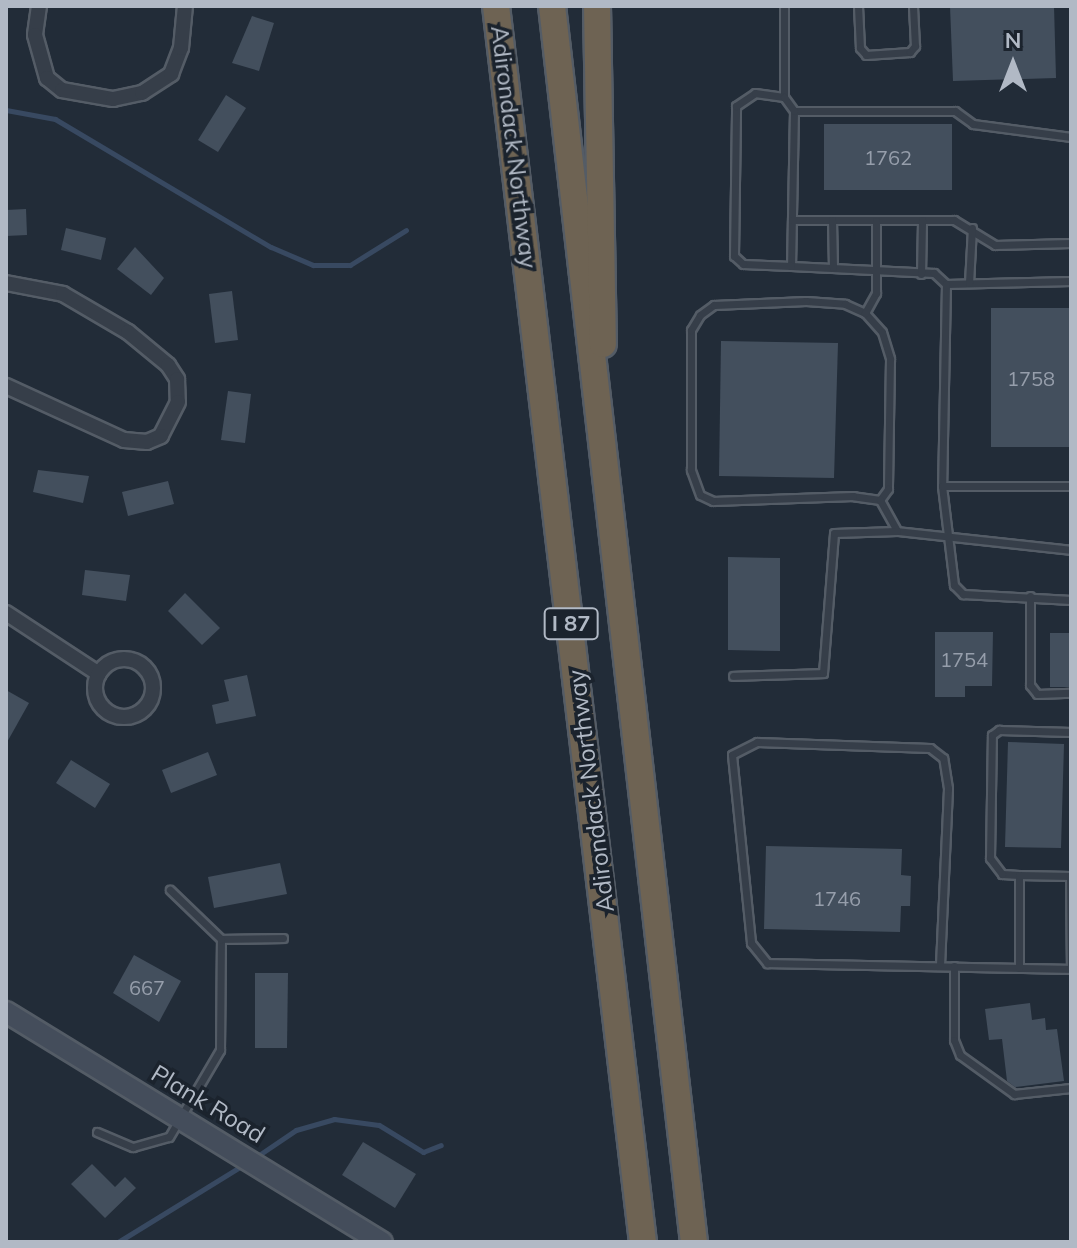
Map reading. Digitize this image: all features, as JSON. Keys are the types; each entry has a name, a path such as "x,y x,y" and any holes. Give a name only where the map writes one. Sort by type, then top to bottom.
{"highway":[{"name":"Adirondack Northway","path":"496,6 643,1242"},
{"name":"Adirondack Northway","path":"552,6 607,512 694,1242"},
{"path":"597,6 607,512"}],"street":[{"path":"39,6 35,35 47,78 62,90 113,99 142,93 171,74 181,48 185,6"},
{"path":"6,283 63,294 128,332 168,365 177,379 178,402 161,436 147,442 124,440 6,386"},
{"path":"6,613 99,674"},
{"path":"113,662 140,664 153,688 147,706 125,717 108,712 97,699 99,674 113,662"},
{"name":"Plank Road","path":"6,1012 184,1118 382,1242"}],"lane":[{"path":"784,6 784,97 794,111 791,266"},
{"path":"858,6 860,48 866,55 910,52 915,46 913,6"},
{"path":"784,97 755,93 736,106 734,256 743,264 934,273 946,284 1071,281"},
{"path":"794,111 955,111 973,124 1071,137"},
{"path":"792,220 954,220 972,228 995,245 1071,243"},
{"path":"832,220 833,267"},
{"path":"921,274 922,220"},
{"path":"865,313 876,293 876,221"},
{"path":"969,283 972,228"},
{"path":"946,284 942,486 945,535 954,585 963,594 1071,600"},
{"path":"806,301 845,304 865,313 882,332 890,359 888,489 880,500 853,496 713,501 700,495 691,470 691,330 700,315 714,305 806,301"},
{"path":"942,486 1071,486"},
{"path":"880,500 897,531"},
{"path":"733,676 823,673 834,533 897,531 1071,550"},
{"path":"1030,596 1030,685 1037,694 1071,693"},
{"path":"940,965 948,788 943,758 930,748 757,742 732,755 751,943 757,955 767,963 1071,969 1070,875 1002,874 990,858 992,735 999,730 1071,732"},
{"path":"1019,875 1019,968"},
{"path":"170,890 221,939 283,938"},
{"path":"97,1132 108,1141 147,1146 169,1137 184,1118 223,1038 221,939"},
{"path":"954,966 954,1040 960,1055 1014,1094 1071,1088"}],"building":[{"path":"950,6 1054,6 1056,78 953,81"},
{"path":"252,16 274,23 259,71 232,63"},
{"path":"226,95 246,108 218,152 198,140"},
{"path":"824,124 952,124 952,190 824,190"},
{"path":"26,209 27,235 6,236 6,210"},
{"path":"66,228 106,238 101,260 61,250"},
{"path":"135,247 164,278 151,295 117,269"},
{"path":"232,291 238,340 215,343 209,294"},
{"path":"991,308 1071,308 1071,447 991,447"},
{"path":"721,341 838,343 834,478 719,476"},
{"path":"228,391 251,394 245,443 221,440"},
{"path":"38,470 89,476 83,503 33,492"},
{"path":"168,481 174,504 128,516 122,492"},
{"path":"728,557 780,558 780,651 728,650"},
{"path":"85,570 130,575 126,601 82,595"},
{"path":"185,593 220,628 202,645 168,611"},
{"path":"935,632 993,632 992,686 965,686 965,697 935,697"},
{"path":"1050,633 1071,633 1071,687 1050,687"},
{"path":"247,675 256,716 216,724 212,705 229,701 224,680"},
{"path":"6,690 29,703 6,744"},
{"path":"1008,742 1064,744 1061,848 1005,847"},
{"path":"208,752 217,775 171,793 162,770"},
{"path":"71,760 110,784 95,808 56,783"},
{"path":"766,846 902,849 901,875 911,876 910,906 901,906 900,932 764,929"},
{"path":"280,863 287,894 214,908 208,877"},
{"path":"134,955 181,981 159,1022 113,993"},
{"path":"255,973 288,973 287,1048 255,1048"},
{"path":"1030,1003 1032,1020 1045,1018 1046,1030 1057,1029 1064,1081 1015,1087 1007,1081 1002,1039 989,1040 985,1009"},
{"path":"363,1142 416,1174 395,1208 342,1175"},
{"path":"92,1164 115,1187 125,1177 136,1188 105,1218 71,1184"}],"waterway":[{"path":"6,110 55,119 271,247 313,265 350,265 406,230"},
{"path":"253,1159 296,1130 334,1119 379,1125 423,1152 441,1145"},
{"path":"118,1242 245,1164"}]}
